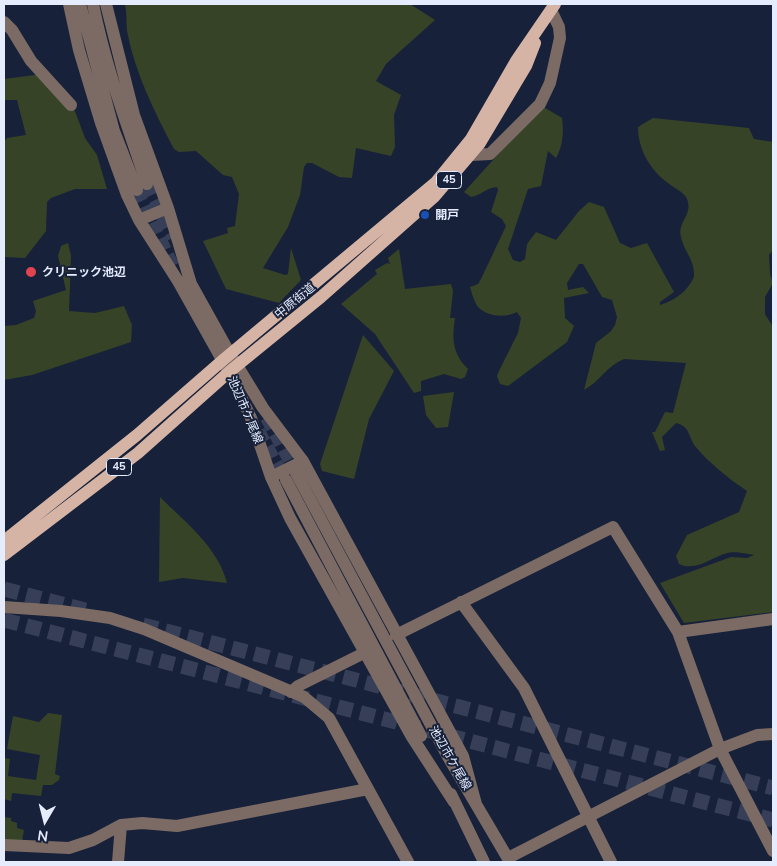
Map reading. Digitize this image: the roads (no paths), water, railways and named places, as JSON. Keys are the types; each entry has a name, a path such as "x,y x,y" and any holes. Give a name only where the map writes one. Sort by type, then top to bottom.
{"main road":[{"name":"中原街道","path":"4,555 138,453 233,369 322,297 434,197 471,154 526,66 551,10"},
{"name":"中原街道","path":"4,541 130,441 226,357 436,182 471,139 516,60 551,10"}],"street":[{"name":"池辺市ケ尾線","path":"69,4 101,123 127,195 139,220 233,369 303,461 463,756 476,804"},
{"path":"80,4 114,132 142,187 99,33 93,4"},
{"name":"池辺市ケ尾線","path":"106,4 134,115 168,208 191,284 226,357"},
{"path":"471,154 490,154 540,104 550,83 560,38 559,27 551,10"},
{"path":"4,22 12,30 31,61 71,104"},
{"path":"139,220 168,208"},
{"name":"池辺市ケ尾線","path":"233,369 271,477 290,518 412,737 454,802"},
{"path":"271,477 303,461"},
{"name":"池辺市ケ尾線","path":"484,862 291,477 447,755 509,860"},
{"path":"396,635 613,527 678,632 720,749 773,852"},
{"path":"461,602 524,688 611,862"},
{"path":"4,607 61,611 110,618 144,629 304,697 329,718 408,862"},
{"path":"678,632 773,619"},
{"path":"291,692 298,686 366,652"},
{"path":"509,860 720,749 756,735 773,734"},
{"path":"4,846 69,848 93,840 121,825 142,823 178,826 368,789"},
{"path":"118,862 121,825"}],"tunnel":[{"path":"147,184 173,238"},
{"path":"137,190 174,267"},
{"path":"266,418 296,473"},
{"path":"259,431 286,480"},
{"path":"4,589 89,611"},
{"path":"4,620 773,820"},
{"path":"143,625 773,788"}],"place":[{"name":"開戸","path":"425,215"},
{"name":"クリニック池辺","path":"31,272"}]}
